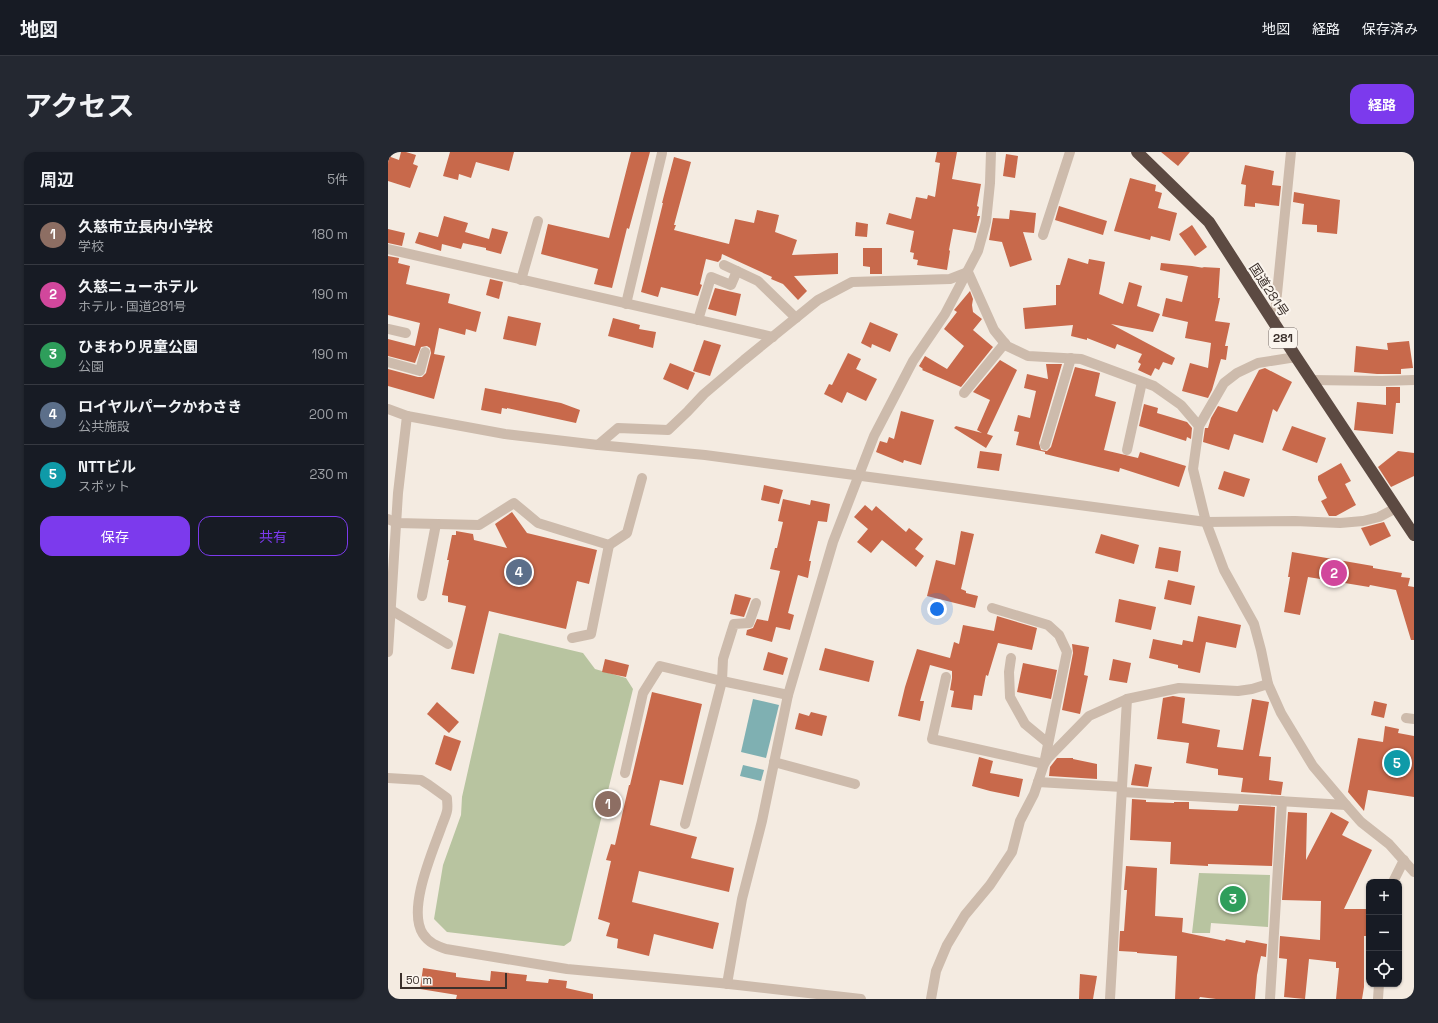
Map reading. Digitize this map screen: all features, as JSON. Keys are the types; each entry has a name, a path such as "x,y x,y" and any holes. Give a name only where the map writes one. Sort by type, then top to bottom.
{"highway":[{"name":"国道281号","path":"1137,152 1209,222 1310,380 1414,535"}],"street":[{"path":"727,984 742,899 762,821 788,695 833,542 874,436 913,361 945,314 978,252 986,222 990,183 991,152"},
{"path":"1043,235 1070,152"},
{"path":"1274,324 1291,152"},
{"path":"626,304 662,153"},
{"path":"521,280 538,221"},
{"path":"388,249 773,337"},
{"path":"724,265 758,281 796,318"},
{"path":"698,320 711,277 731,284 737,271"},
{"path":"598,445 618,428 668,430 704,394 818,300 852,282 950,279 968,272"},
{"path":"968,272 994,330 1007,346 1028,356 1081,359 1154,386 1181,405 1199,426"},
{"path":"388,329 406,333"},
{"path":"964,393 1004,343"},
{"path":"388,362 420,371 425,352"},
{"path":"1296,357 1258,363 1237,373 1224,384 1199,426 1193,469 1206,522 1224,570 1254,624 1268,684 1281,713 1313,766 1346,806 1362,822 1389,844 1414,872"},
{"path":"1045,445 1071,358"},
{"path":"1310,380 1414,380"},
{"path":"1128,450 1142,382"},
{"path":"388,409 407,416 505,434 598,445 705,455 1206,522 1295,521 1340,523 1363,521 1379,517 1396,508"},
{"path":"388,652 391,610 392,521 398,493 407,416"},
{"path":"572,638 591,634 609,545 627,533 642,478"},
{"path":"392,521 479,525 514,503 538,523 609,545"},
{"path":"422,596 436,524"},
{"path":"685,824 722,681 723,659 734,624 749,623 756,603"},
{"path":"931,999 936,971 947,945 965,915 990,885 1012,852 1020,821 1034,794 1044,764 1067,652 1059,635 1048,625 992,608"},
{"path":"391,610 448,644"},
{"path":"1011,658 1009,672 1010,697 1025,724 1048,743"},
{"path":"625,773 643,693 660,666 788,695"},
{"path":"946,677 932,739 1044,764"},
{"path":"1044,764 1089,716 1127,699 1179,688 1238,691 1252,689 1268,684"},
{"path":"1110,999 1127,699"},
{"path":"774,762 855,784"},
{"path":"388,778 421,780 447,798 447,810 424,876 418,905 419,925 423,934 429,941 437,946 446,949 567,969 727,984 861,999"},
{"path":"1038,782 1122,790 1346,806"},
{"path":"1270,999 1282,802"},
{"path":"1394,879 1404,860"},
{"path":"1378,999 1379,987"}],"green space":[{"path":"499,633 583,653 595,669 626,678 633,689 571,941 564,946 447,932 434,919 443,865 461,815 462,797"},
{"path":"1199,873 1270,875 1268,927 1211,923 1210,933 1192,933"}],"water":[{"path":"753,699 779,705 766,758 741,752"},
{"path":"743,765 764,770 761,781 740,776"}],"building":[{"path":"401,152 416,155 413,164 418,166 410,188 388,181 388,156 399,160"},
{"path":"450,152 514,152 509,171 476,162 471,178 459,174 458,180 443,176"},
{"path":"631,152 650,152 629,229 627,228 612,288 594,284 598,269 541,254 548,224 609,238"},
{"path":"937,152 957,152 952,179 981,184 977,206 979,207 977,216 980,216 976,233 953,229 947,270 917,265 918,260 913,259 914,253 910,252 914,231 886,224 889,213 911,219 916,197 927,199 928,195 935,197 940,163 935,162"},
{"path":"1161,152 1190,152 1178,166"},
{"path":"1006,154 1018,156 1015,178 1003,176"},
{"path":"674,157 691,162 674,225 676,225 674,230 729,244 735,219 754,223 757,210 779,215 775,232 797,240 792,255 838,253 838,274 794,276 807,291 798,300 783,284 771,279 772,277 722,254 721,259 718,262 706,259 700,284 702,285 698,296 661,287 658,297 641,292"},
{"path":"1245,165 1274,171 1272,185 1281,186 1279,206 1255,203 1255,207 1244,206 1246,185 1241,184"},
{"path":"1130,178 1156,185 1155,191 1162,193 1158,208 1177,213 1170,241 1151,236 1150,240 1114,231"},
{"path":"1294,192 1340,200 1337,234 1317,232 1317,225 1302,224 1304,204 1293,202"},
{"path":"1059,206 1107,221 1103,235 1055,220"},
{"path":"1010,210 1036,213 1034,233 1023,232 1032,260 1010,267 1002,242 989,240 993,218 1009,219"},
{"path":"444,216 468,223 465,232 489,239 492,228 508,232 501,254 486,250 486,248 463,243 461,249 442,244 441,251 415,243 419,232 438,237"},
{"path":"856,222 868,224 867,237 855,236"},
{"path":"1192,225 1207,247 1195,256 1179,234"},
{"path":"388,229 405,233 402,246 388,243"},
{"path":"863,248 882,248 882,274 870,274 870,267 863,266"},
{"path":"388,256 399,258 398,263 410,266 406,284 450,294 448,303 481,312 476,332 466,329 465,335 439,328 434,354 445,356 434,399 388,386 388,369 422,377 426,373 431,353 430,348 427,346 421,347 415,363 388,356 388,339 415,346 420,323 388,315"},
{"path":"1068,258 1088,264 1089,259 1105,262 1099,294 1123,304 1129,282 1142,286 1137,306 1160,314 1153,332 1111,324 1175,358 1172,365 1163,362 1159,370 1155,368 1151,376 1138,370 1141,364 1138,362 1142,354 1117,344 1115,349 1087,338 1087,340 1071,336 1073,325 1025,329 1023,308 1056,305 1056,285 1060,285"},
{"path":"1161,263 1204,268 1202,267 1220,268 1218,298 1220,298 1215,321 1230,323 1225,346 1228,346 1226,360 1221,359 1212,390 1208,398 1182,391 1190,363 1208,368 1211,343 1185,338 1188,322 1162,316 1166,298 1182,302 1188,276 1160,270"},
{"path":"490,279 503,282 499,299 486,295"},
{"path":"715,288 741,294 736,316 708,309"},
{"path":"970,291 973,299 973,312 982,319 973,330 993,347 961,387 922,370 923,369 919,366 925,356 947,369 964,346 944,329 957,312 954,310"},
{"path":"508,316 541,323 536,346 503,339"},
{"path":"613,318 640,325 639,329 656,332 653,348 608,336"},
{"path":"870,322 898,334 890,352 872,344 871,348 861,343"},
{"path":"704,340 721,345 710,376 693,371"},
{"path":"1409,341 1413,368 1401,369 1401,374 1354,372 1356,346 1388,350 1387,343"},
{"path":"848,353 861,359 856,369 877,379 866,401 847,392 842,403 824,394 829,384 832,385"},
{"path":"1000,360 1017,370 987,434 993,436 986,448 954,428 956,426 982,433 977,430 990,400 973,392"},
{"path":"670,363 695,373 688,390 663,379"},
{"path":"1046,364 1062,364 1039,443 1041,450 1047,451 1051,447 1075,367 1100,373 1095,396 1116,402 1104,450 1138,458 1140,452 1186,466 1179,487 1120,468 1119,472 1045,454 1045,452 1016,445 1019,432 1014,431 1018,415 1030,418 1036,391 1024,388 1027,374 1048,379"},
{"path":"1265,368 1292,382 1277,412 1273,409 1263,443 1234,434 1229,450 1203,442 1205,428 1208,428 1211,418 1218,406 1237,412 1259,370"},
{"path":"1386,387 1400,387 1400,403 1396,403 1393,434 1354,430 1357,402 1386,405"},
{"path":"485,388 561,403 580,410 576,423 507,408 502,408 501,414 481,410"},
{"path":"1144,404 1158,408 1157,413 1187,422 1192,428 1191,439 1187,437 1186,441 1139,426"},
{"path":"901,411 934,420 921,465 904,460 903,463 876,452 880,441 887,443 889,437 894,439"},
{"path":"1292,426 1326,438 1317,463 1282,450"},
{"path":"980,451 1002,454 999,471 977,468"},
{"path":"1398,451 1414,453 1414,476 1391,487 1378,467"},
{"path":"1341,463 1351,481 1345,484 1356,505 1336,516 1329,516 1321,501 1327,498 1318,480 1318,476"},
{"path":"1224,471 1250,479 1244,497 1218,489"},
{"path":"764,485 783,490 779,504 761,500"},
{"path":"783,499 810,505 811,500 830,504 827,522 818,521 809,561 811,561 808,578 798,575 788,613 794,615 790,630 776,627 772,642 746,635 747,630 753,628 757,619 768,621 780,571 770,569 783,522 778,521"},
{"path":"865,505 872,511 876,506 906,532 909,528 923,539 915,549 924,556 916,567 882,540 871,553 857,542 868,529 854,517"},
{"path":"512,512 527,533 597,550 589,584 577,581 566,629 489,611 474,674 451,669 466,606 448,602 448,596 442,595 452,535 456,535 456,531 473,534 474,540 507,548 495,524"},
{"path":"1384,522 1391,536 1370,546 1361,528"},
{"path":"961,531 974,534 961,589 966,591 966,593 978,596 975,608 927,596 936,560 955,565"},
{"path":"1101,534 1139,545 1134,564 1095,553"},
{"path":"1159,547 1181,551 1178,572 1155,568"},
{"path":"1292,552 1373,566 1373,568 1402,573 1401,577 1410,578 1408,586 1414,587 1414,640 1411,640 1396,590 1308,577 1300,615 1284,612 1290,577 1288,577"},
{"path":"1168,580 1195,586 1191,605 1164,599"},
{"path":"735,594 751,598 744,617 730,614"},
{"path":"1119,599 1156,607 1151,630 1115,622"},
{"path":"997,616 1037,628 1032,650 998,643 988,676 986,675 982,696 974,695 972,710 951,707 954,691 950,690 952,671 930,665 920,701 924,701 920,721 898,716 917,649 950,658 954,642 959,644 963,625 994,631"},
{"path":"1198,616 1241,625 1236,648 1206,642 1200,673 1178,668 1178,665 1149,658 1153,639 1182,645 1183,640 1193,642"},
{"path":"1072,644 1089,647 1084,675 1088,676 1080,714 1062,710 1073,653"},
{"path":"825,648 874,661 869,682 819,670"},
{"path":"768,652 788,658 783,675 763,670"},
{"path":"605,659 629,665 626,677 602,672"},
{"path":"1113,659 1131,663 1127,683 1109,680"},
{"path":"1023,663 1057,670 1051,699 1017,692"},
{"path":"652,692 702,704 683,785 660,780 650,825 697,837 691,858 734,868 729,892 639,871 632,902 719,923 713,949 654,934 649,956 617,948 618,939 606,936 610,923 598,919 611,861 606,860 611,844 615,845"},
{"path":"1173,696 1185,698 1182,723 1220,730 1217,747 1243,750 1252,699 1269,702 1259,756 1271,757 1269,780 1283,782 1281,795 1241,792 1243,778 1218,775 1218,769 1186,763 1189,743 1157,739 1163,698"},
{"path":"1374,701 1387,704 1384,718 1371,715"},
{"path":"437,702 459,722 449,733 427,714"},
{"path":"811,712 827,716 822,736 795,729 799,713 809,716"},
{"path":"1385,726 1399,729 1398,733 1414,736 1414,797 1368,790 1364,811 1348,792 1358,738 1383,742"},
{"path":"444,735 461,741 451,771 435,764"},
{"path":"979,757 993,761 990,773 1023,779 1019,797 972,786"},
{"path":"1057,758 1073,758 1097,764 1097,779 1049,776 1050,767"},
{"path":"1135,764 1152,767 1148,787 1131,785"},
{"path":"1132,799 1146,800 1146,802 1189,802 1189,809 1237,811 1239,805 1275,807 1272,866 1208,864 1208,866 1170,864 1171,842 1130,840"},
{"path":"1288,812 1307,813 1306,860 1331,812 1349,822 1342,835 1372,850 1344,909 1366,909 1366,936 1364,936 1364,987 1362,999 1336,999 1339,968 1336,968 1336,962 1309,959 1305,999 1284,997 1287,959 1279,958 1280,936 1320,940 1321,901 1282,900"},
{"path":"1126,866 1157,868 1155,916 1183,918 1182,932 1225,941 1226,939 1245,943 1246,940 1267,944 1266,957 1261,956 1257,975 1255,999 1216,999 1200,997 1199,999 1175,999 1177,956 1119,951 1120,931 1124,931 1127,890 1124,890"},
{"path":"423,968 456,973 456,977 490,981 491,971 527,975 526,981 548,983 549,979 567,981 566,988 593,994 593,999 456,999 457,995 420,989"},
{"path":"1080,974 1097,976 1093,999 1079,999"}],"place":[{"name":"ロイヤルパークかわさき","path":"519,572"},
{"name":"久慈ニューホテル","path":"1334,573"},
{"name":"NTTビル","path":"1397,763"},
{"name":"久慈市立長内小学校","path":"608,804"},
{"name":"ひまわり児童公園","path":"1233,899"}]}
